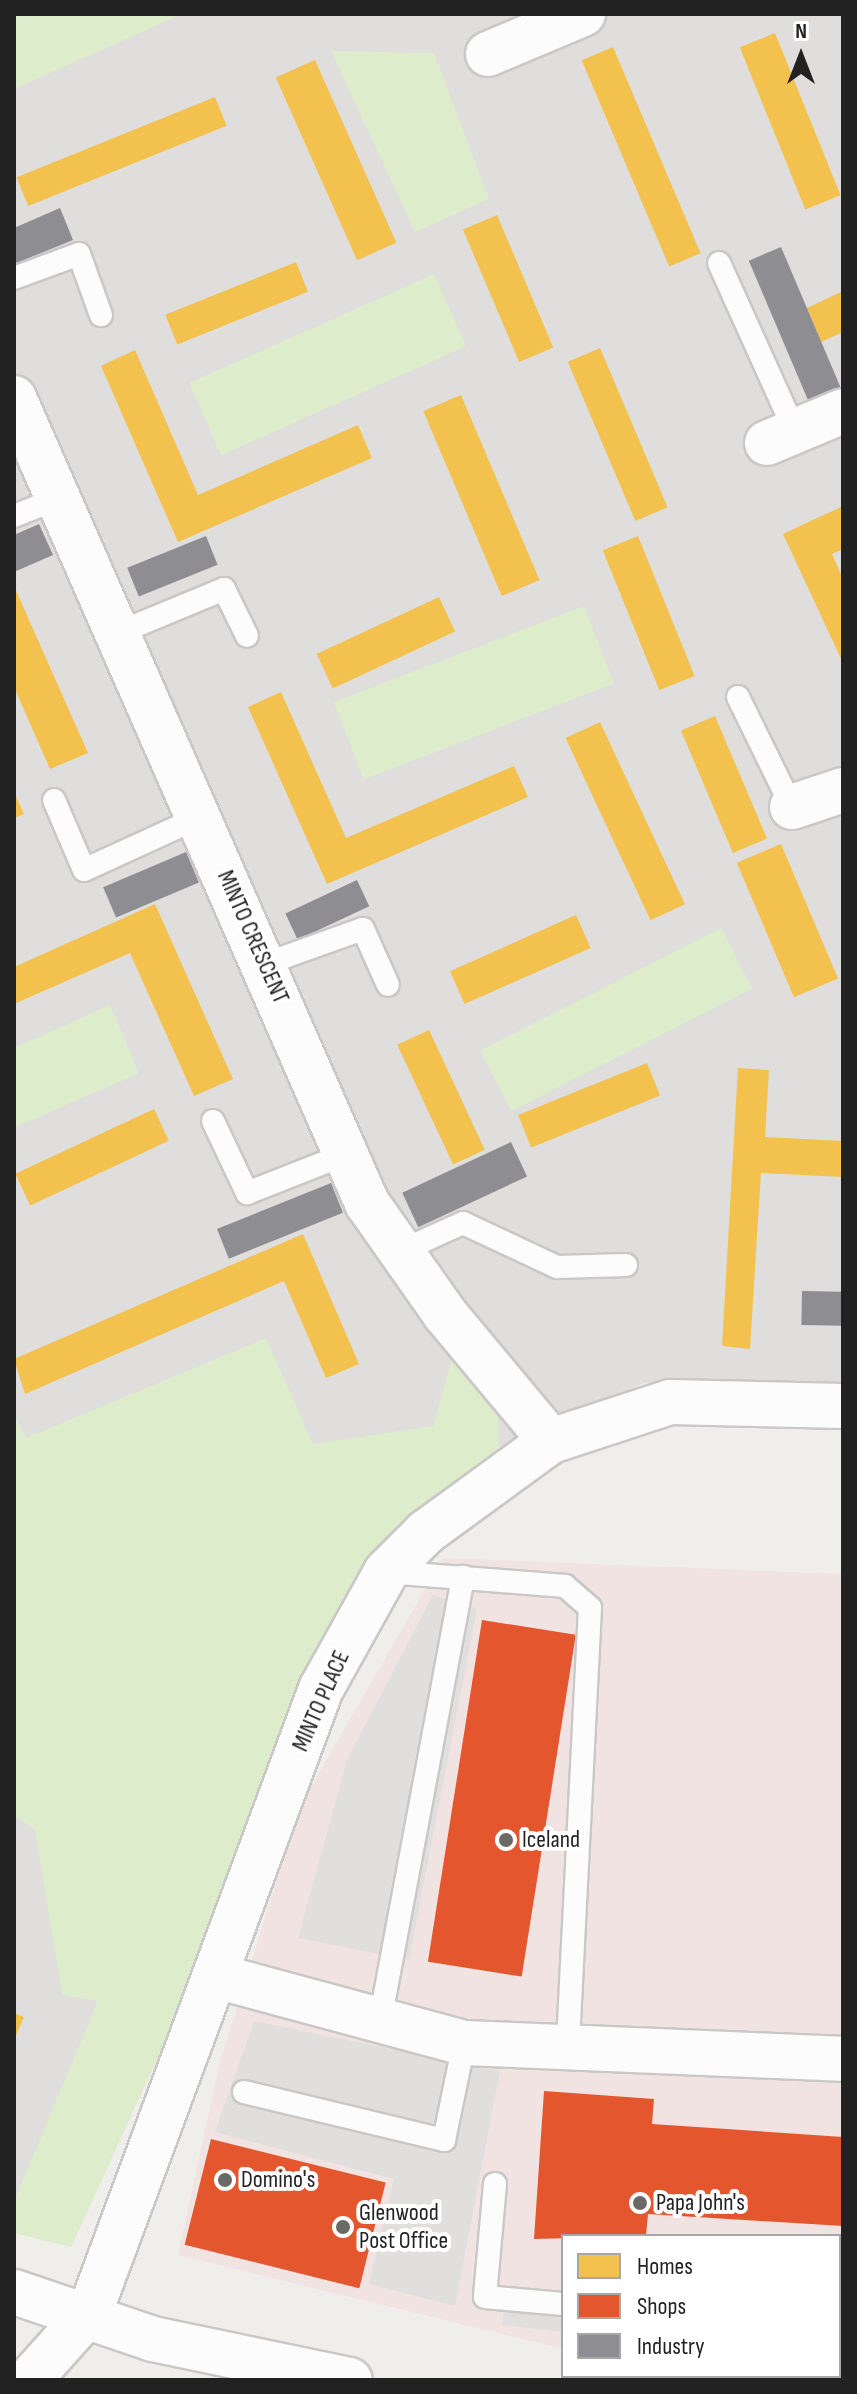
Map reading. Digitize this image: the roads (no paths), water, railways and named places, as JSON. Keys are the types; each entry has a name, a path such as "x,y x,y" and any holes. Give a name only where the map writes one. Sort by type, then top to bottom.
{"street":[{"path":"488,54 583,14"},
{"name":"MINTO CRESCENT","path":"14,398 265,964 367,1203 401,1251 551,1441"},
{"path":"781,437 843,411"},
{"path":"792,807 843,790"},
{"name":"MINTO PLACE","path":"90,2312 321,1689 386,1572 426,1532 551,1441 670,1402 843,1406"},
{"path":"216,1976 464,2043 843,2059"},
{"path":"14,2292 90,2312 153,2339 350,2380"},
{"path":"29,2380 90,2312"}],"lane":[{"path":"14,278 79,254 101,315"},
{"path":"719,263 781,437"},
{"path":"14,516 59,498"},
{"path":"118,633 224,589 247,636"},
{"path":"738,697 792,807"},
{"path":"54,800 84,870 200,817"},
{"path":"265,964 363,929 388,985"},
{"path":"213,1121 247,1193 346,1154"},
{"path":"401,1251 463,1223 557,1267 626,1265"},
{"path":"386,1572 565,1586 590,1608 568,2046"},
{"path":"380,2021 463,1577"},
{"path":"244,2092 444,2140 464,2043"},
{"path":"495,2184 485,2297 561,2304"}],"place":[{"name":"Iceland","path":"506,1840"},
{"name":"Domino's","path":"225,2180"},
{"name":"Papa John's","path":"640,2203"},
{"name":"Glenwood Post Office","path":"343,2227"}]}
